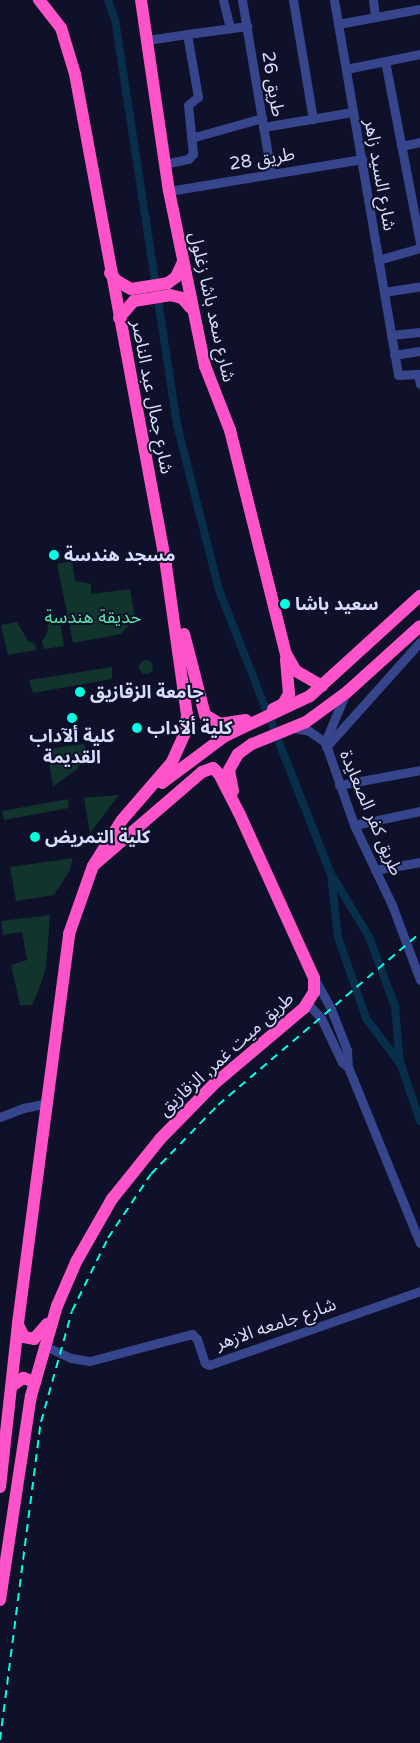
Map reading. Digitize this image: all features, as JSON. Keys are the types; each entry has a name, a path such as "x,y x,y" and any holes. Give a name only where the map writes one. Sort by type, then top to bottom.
{"highway":[{"name":"شارع جمال عبد الناصر","path":"39,0 61,28 70,54 170,589 186,704 186,725 172,762 142,797"},
{"name":"شارع سعد باشا زغلول","path":"141,0 164,164 205,366 230,430 286,654 296,671 322,686"},
{"path":"169,289 183,262"},
{"path":"110,273 133,295"},
{"path":"119,318 133,295 169,289 182,298 193,312"},
{"path":"170,589 178,601 205,715 220,724 245,724"},
{"path":"0,1487 18,1323 49,1103 69,934 93,866 111,835 142,797 215,743 245,724 322,686 420,596"},
{"path":"239,813 229,770 238,754 252,744 294,728 347,692 420,626"},
{"path":"284,706 290,690 286,654"},
{"path":"93,866 208,768 219,774 239,813 314,978"},
{"name":"طريق ميت غمر, الزقازيق","path":"0,1600 19,1462 35,1382 57,1306 95,1226 143,1159 214,1084 308,1004 314,992 314,978"},
{"path":"18,1323 24,1337 34,1339 42,1333 57,1306"},
{"path":"12,1386 23,1378 35,1382"}],"street":[{"path":"223,0 230,28"},
{"name":"طريق 26","path":"242,0 271,174"},
{"path":"293,0 313,119"},
{"name":"شارع السيد زاهر","path":"334,0 394,355 399,376 419,374"},
{"path":"373,0 375,18"},
{"path":"338,24 420,10"},
{"path":"147,40 246,26"},
{"path":"164,164 191,156 188,105 198,97 187,34"},
{"path":"346,68 420,54"},
{"path":"385,61 420,242"},
{"path":"191,138 262,123 313,119 353,112"},
{"path":"401,146 420,142"},
{"name":"طريق 28","path":"169,191 362,159"},
{"path":"378,260 420,248"},
{"path":"384,292 420,286"},
{"path":"391,335 420,332"},
{"path":"394,355 420,351"},
{"path":"419,374 420,384"},
{"path":"326,745 420,642"},
{"name":"طريق كفر الصعايدة","path":"347,692 331,721 326,745 354,825 376,870 420,978"},
{"name":"طريق كفر الصعايدة","path":"294,728 309,730 326,745"},
{"path":"339,786 420,770"},
{"path":"354,825 420,811"},
{"path":"376,870 420,862"},
{"path":"314,978 331,1009 347,1050 348,1067 420,1243"},
{"path":"308,1004 321,1018 342,1062 348,1067"},
{"path":"0,1117 23,1108 49,1103"},
{"name":"شارع جامعه الازهر","path":"45,1346 71,1358 90,1360 192,1334 196,1337 207,1365 420,1292"}],"green space":[{"name":"حديقة هندسة","path":"72,561 75,581 91,584 91,594 130,589 135,618 121,634 73,643 57,564"},
{"name":"حديقة هندسة","path":"59,616 64,646 44,649 42,641 47,634 49,618"},
{"name":"حديقة هندسة","path":"17,622 28,641 35,644 36,650 8,655 1,625"},
{"path":"143,660 149,660 153,667 149,674 143,674 139,670 139,664"},
{"path":"112,667 112,679 33,693 29,680"},
{"path":"84,744 87,752 77,769 53,787 47,749"},
{"path":"119,795 90,833 84,798"},
{"path":"68,799 69,808 4,820 2,811"},
{"path":"73,858 69,872 54,895 16,901 10,867"},
{"path":"50,915 46,968 38,992 32,1005 20,1005 11,965 27,960 22,932 3,935 1,921"}],"waterway":[{"path":"108,0 115,19 177,425 219,590 331,874 338,937 366,1018 401,1065 420,1121"},
{"path":"333,877 369,937 395,1006 400,1063"}],"railway":[{"path":"0,1740 41,1422 72,1311 108,1238 151,1174 218,1105 420,933"}],"place":[{"name":"مسجد هندسة","path":"54,555"},
{"name":"سعيد باشا","path":"285,604"},
{"name":"جامعة الزقازيق","path":"80,692"},
{"name":"كلية ألآداب القديمة","path":"72,718"},
{"name":"كلية ألآداب","path":"137,728"},
{"name":"كلية التمريض","path":"35,837"}]}
